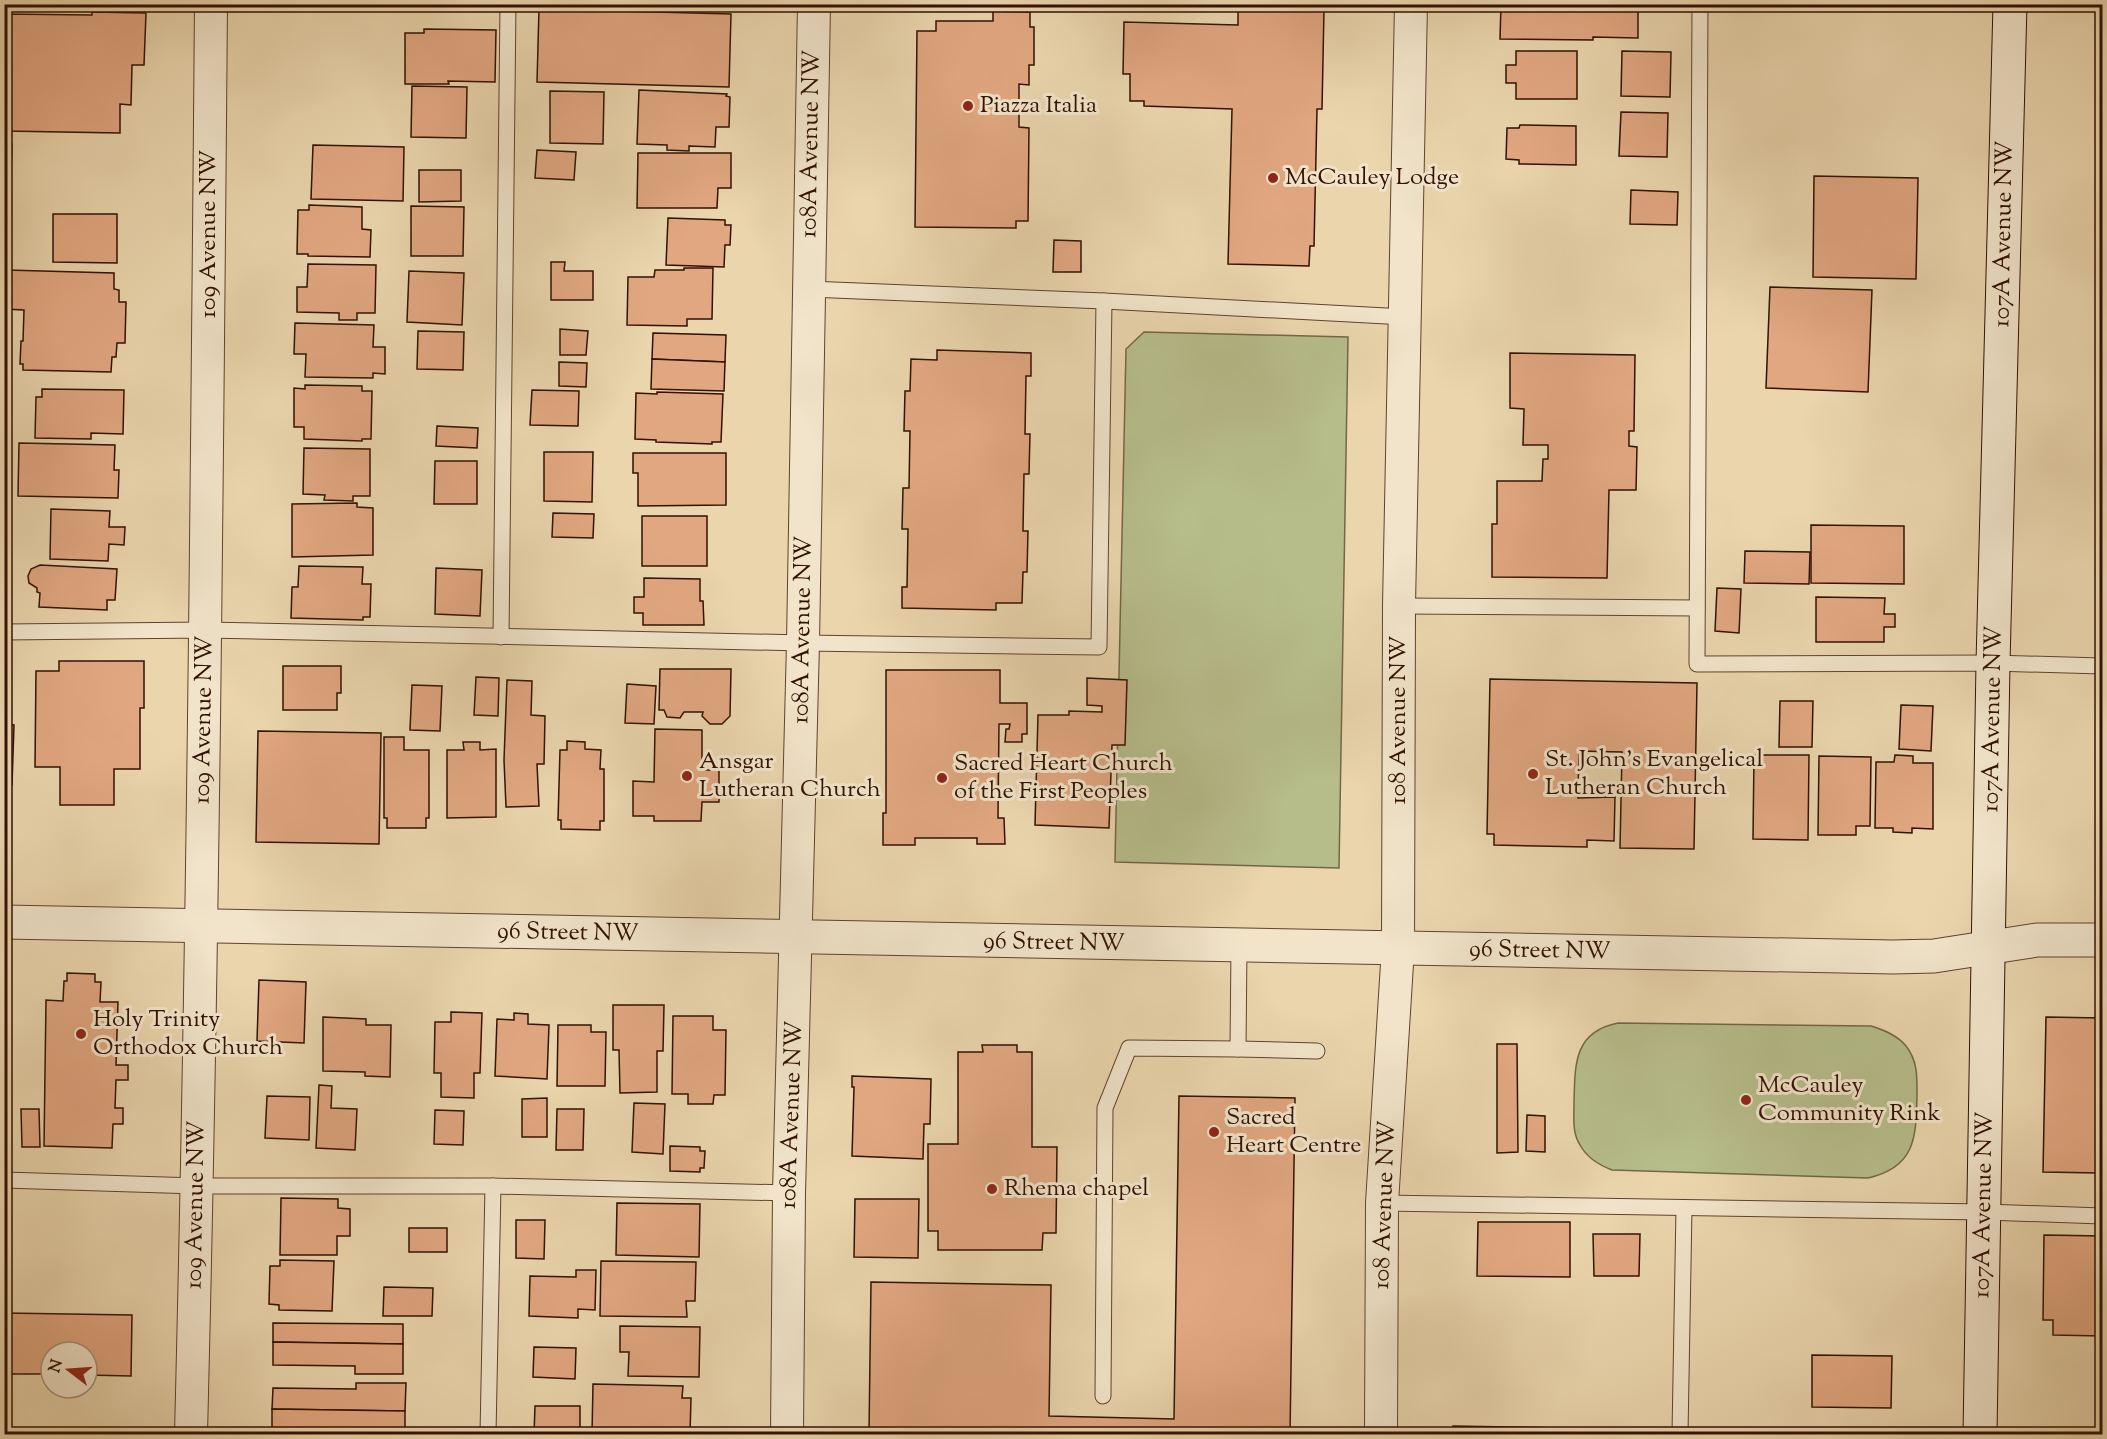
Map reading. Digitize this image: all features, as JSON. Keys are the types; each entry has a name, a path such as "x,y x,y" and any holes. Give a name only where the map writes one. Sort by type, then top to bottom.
{"street":[{"name":"109 Avenue NW","path":"191,1434 206,630 211,4"},
{"name":"108A Avenue NW","path":"787,1434 789,1193 797,938 814,4"},
{"name":"108 Avenue NW","path":"1381,1434 1382,1203 1398,948 1399,606 1411,4"},
{"name":"107A Avenue NW","path":"1980,1434 1993,663 2010,4"},
{"name":"96 Street NW","path":"4,922 1893,957 1934,956 2037,940 2103,940"}],"lane":[{"path":"501,637 508,4"},
{"path":"1700,4 1696,664 1993,663 2103,666"},
{"path":"809,289 1104,301 1405,317"},
{"path":"4,632 206,630 1099,647 1104,301"},
{"path":"1399,606 1697,608"},
{"path":"1238,1049 1239,946"},
{"path":"1104,1396 1105,1108 1130,1048 1317,1051"},
{"path":"4,1180 197,1186 494,1186 789,1193"},
{"path":"488,1434 494,1186"},
{"path":"1382,1203 1984,1212 2103,1216"},
{"path":"1680,1434 1684,1208"}],"green space":[{"path":"1144,332 1348,337 1339,868 1115,862 1126,349"},
{"name":"McCauley Community Rink","path":"1618,1023 1871,1026 1885,1031 1906,1046 1915,1064 1917,1110 1914,1137 1910,1148 1896,1166 1868,1178 1612,1170 1607,1168 1586,1154 1576,1135 1575,1076 1576,1064 1585,1042 1603,1027"}],"building":[{"name":"McCauley Lodge","path":"1238,4 1317,4 1317,9 1324,9 1322,109 1317,109 1314,246 1310,246 1309,266 1228,264 1232,109 1144,106 1144,101 1130,101 1130,74 1123,74 1124,22 1238,25"},
{"path":"1501,4 1638,4 1638,38 1500,39"},
{"path":"539,9 731,14 729,87 537,82"},
{"name":"Piazza Italia","path":"993,11 1030,12 1030,27 1034,27 1034,65 1029,65 1029,85 1019,84 1019,127 1029,128 1028,221 1016,221 1016,228 915,227 917,31 936,31 936,21 993,21"},
{"path":"92,12 146,13 144,65 132,65 131,105 120,104 120,133 4,131 4,14 92,15"},
{"path":"424,29 496,30 495,82 448,81 449,84 405,84 405,33 424,33"},
{"path":"1516,51 1577,51 1577,99 1516,99 1516,83 1506,83 1506,65 1516,65"},
{"path":"1622,51 1671,52 1670,97 1621,96"},
{"path":"412,86 467,87 466,138 411,137"},
{"path":"639,90 727,94 726,96 730,97 729,127 716,127 715,147 689,146 689,151 667,150 667,145 637,144"},
{"path":"550,91 604,92 603,144 550,143"},
{"path":"1621,112 1668,113 1667,157 1619,156"},
{"path":"1520,125 1576,126 1576,165 1519,164 1519,160 1506,159 1507,128 1519,128"},
{"path":"4,144 12,144 10,195 4,195"},
{"path":"313,145 404,147 403,201 311,199"},
{"path":"537,150 576,152 574,180 535,178"},
{"path":"638,153 731,153 731,188 718,188 717,208 637,208"},
{"path":"419,170 461,170 461,201 419,202"},
{"path":"1814,176 1918,178 1916,279 1813,277"},
{"path":"1631,190 1678,192 1677,225 1630,224"},
{"path":"309,205 362,207 362,229 371,230 370,257 297,254 298,210 309,210"},
{"path":"411,206 464,207 463,256 411,256"},
{"path":"53,214 117,214 117,263 53,262"},
{"path":"668,218 725,220 725,225 731,225 730,245 725,245 724,267 666,265"},
{"path":"1054,240 1081,241 1081,272 1053,272"},
{"path":"551,262 565,262 564,271 593,271 593,300 551,300"},
{"path":"308,264 376,265 375,313 357,313 357,320 339,320 339,313 297,312 297,287 307,287"},
{"path":"684,268 713,268 712,319 687,319 687,326 627,325 628,277 654,277 655,270 684,270"},
{"path":"6,270 114,273 114,289 119,290 119,302 126,302 125,343 117,343 116,357 112,357 111,372 23,370 23,364 20,364 24,310 4,309"},
{"path":"409,271 464,273 462,325 407,322"},
{"path":"1770,287 1872,290 1868,392 1766,388"},
{"path":"295,323 374,325 373,347 385,347 385,374 373,373 373,378 305,377 306,354 294,354"},
{"path":"560,329 588,331 586,355 560,355"},
{"path":"418,331 464,332 463,370 417,369"},
{"path":"653,333 726,335 725,362 652,359"},
{"path":"937,350 1031,353 1031,376 1026,376 1025,434 1030,434 1029,474 1024,474 1023,531 1028,531 1027,572 1023,572 1022,603 996,603 996,610 902,608 902,587 907,587 908,529 902,529 903,488 909,488 910,431 904,431 905,391 910,391 911,359 937,360"},
{"path":"1510,353 1635,355 1634,431 1629,431 1629,446 1637,447 1636,490 1609,490 1607,578 1492,577 1492,524 1497,524 1497,481 1542,481 1543,459 1548,459 1548,445 1523,445 1524,409 1510,408"},
{"path":"652,359 725,362 724,391 651,389"},
{"path":"559,362 587,363 586,387 559,386"},
{"path":"305,385 362,386 362,391 372,391 371,439 362,439 362,441 304,439 304,427 294,427 294,388 305,389"},
{"path":"42,389 124,390 123,434 91,433 91,439 35,438 36,397 42,397"},
{"path":"532,390 579,391 578,426 530,425"},
{"path":"657,392 723,394 721,442 712,442 712,444 635,439 636,393 657,394"},
{"path":"437,426 478,428 477,448 436,446"},
{"path":"19,443 115,445 114,470 119,470 118,498 18,496"},
{"path":"304,448 370,449 370,496 353,496 353,501 324,500 325,495 303,494"},
{"path":"544,452 593,452 592,502 544,501"},
{"path":"633,453 726,453 726,505 638,506 638,473 633,473"},
{"path":"435,461 477,461 477,504 434,504"},
{"path":"357,503 357,507 373,508 373,555 292,557 292,504"},
{"path":"51,509 110,511 109,527 125,527 124,545 109,544 108,561 50,559"},
{"path":"553,513 594,514 593,538 552,537"},
{"path":"642,516 707,516 707,566 642,566"},
{"path":"1811,525 1904,526 1904,584 1811,583"},
{"path":"1745,551 1810,552 1809,584 1744,583"},
{"path":"40,565 117,569 115,600 107,600 107,610 39,607 40,593 29,583 28,576 31,569"},
{"path":"299,566 363,567 362,584 371,584 370,617 363,617 363,620 291,618 292,587 298,587"},
{"path":"436,568 482,570 480,616 435,614"},
{"path":"644,578 700,579 700,601 703,601 704,625 643,625 643,613 634,613 634,597 644,597"},
{"path":"1717,588 1741,589 1739,633 1715,631"},
{"path":"1816,597 1885,598 1884,614 1895,614 1895,627 1884,627 1884,642 1816,642"},
{"path":"59,661 144,661 144,708 140,708 140,769 114,769 114,805 60,805 60,767 35,767 36,671 59,671"},
{"path":"283,666 341,666 341,693 337,693 337,710 283,710"},
{"path":"660,669 731,669 730,716 722,724 710,724 702,716 703,712 684,712 680,718 667,717 664,710 659,710"},
{"name":"Sacred Heart Church of the First Peoples","path":"886,670 1000,670 1000,703 1027,703 1027,734 1022,734 1022,742 1005,742 1006,729 1009,729 1010,724 999,724 998,818 1004,818 1005,844 977,844 977,838 915,838 915,845 883,845 883,813 886,813"},
{"path":"476,677 499,678 498,716 474,715"},
{"path":"1087,678 1127,680 1125,745 1112,745 1109,828 1035,825 1038,715 1069,715 1069,711 1102,712 1102,706 1087,705"},
{"name":"St. John's Evangelical Lutheran Church","path":"1490,679 1697,683 1694,849 1620,848 1622,752 1579,751 1578,798 1615,797 1614,841 1587,840 1587,847 1494,845 1494,834 1487,834"},
{"path":"507,680 532,681 531,715 545,716 544,764 537,764 539,806 506,807 504,760"},
{"path":"627,684 656,686 654,724 625,723"},
{"path":"412,685 442,686 440,731 410,730"},
{"path":"1780,701 1813,701 1812,747 1779,747"},
{"path":"1901,705 1933,706 1931,751 1899,749"},
{"path":"4,724 14,725 12,785 4,784"},
{"name":"Ansgar Lutheran Church","path":"655,729 702,730 702,770 719,770 719,802 702,802 701,821 654,821 654,816 633,816 633,781 654,782"},
{"path":"258,731 381,733 379,844 256,842"},
{"path":"384,737 404,737 404,750 429,750 429,818 426,818 426,828 387,828 387,818 384,818"},
{"path":"567,741 585,742 585,749 601,750 600,769 604,769 604,821 600,821 600,830 561,829 561,820 558,820 560,750 567,750"},
{"path":"463,742 480,742 480,750 496,749 496,817 447,818 447,750 464,750"},
{"path":"1754,755 1809,755 1808,840 1753,839"},
{"path":"1895,755 1913,756 1913,763 1933,763 1933,829 1912,828 1912,833 1893,832 1893,828 1875,828 1876,762 1894,762"},
{"path":"1819,756 1871,757 1870,826 1856,826 1856,835 1818,835"},
{"name":"Holy Trinity Orthodox Church","path":"67,973 95,974 95,982 101,982 100,1002 118,1002 116,1065 128,1065 128,1080 116,1080 115,1108 123,1108 123,1124 113,1124 112,1148 44,1146 46,1000 63,1001 64,981 67,981"},
{"path":"259,980 306,982 304,1043 257,1041"},
{"path":"4,996 10,996 9,1038 4,1038"},
{"path":"613,1005 664,1005 663,1051 657,1051 657,1092 620,1093 619,1050 613,1050"},
{"path":"451,1012 482,1013 480,1073 474,1073 474,1098 441,1097 441,1073 434,1073 435,1022 451,1022"},
{"path":"514,1013 528,1014 528,1024 549,1025 547,1079 495,1076 497,1019 514,1020"},
{"path":"673,1016 713,1016 713,1030 726,1030 725,1095 714,1095 713,1104 688,1104 688,1094 672,1094"},
{"path":"323,1017 366,1019 366,1025 391,1025 390,1077 365,1076 365,1072 323,1071"},
{"path":"2046,1017 2102,1018 2099,1173 2043,1172"},
{"path":"558,1025 591,1025 591,1032 606,1032 605,1086 557,1086"},
{"path":"1497,1044 1517,1044 1518,1152 1497,1153"},
{"name":"Rhema chapel","path":"982,1045 1017,1045 1017,1052 1032,1052 1032,1147 1057,1147 1056,1233 1043,1233 1042,1250 938,1250 938,1231 928,1231 928,1144 958,1144 958,1052 983,1052"},
{"path":"852,1076 931,1079 930,1124 924,1124 923,1159 852,1156 854,1087 852,1087"},
{"path":"319,1085 332,1086 331,1108 357,1109 355,1150 316,1148"},
{"path":"4,1089 10,1089 10,1130 4,1129"},
{"path":"267,1096 310,1097 309,1140 265,1138"},
{"name":"Sacred Heart Centre","path":"1179,1096 1295,1098 1290,1434 869,1434 871,1282 1051,1285 1049,1416 1174,1419"},
{"path":"547,1098 547,1137 522,1137 522,1099"},
{"path":"634,1103 665,1104 663,1154 632,1152"},
{"path":"21,1109 39,1109 40,1147 22,1147"},
{"path":"557,1109 584,1109 583,1150 556,1150"},
{"path":"435,1110 464,1111 463,1145 434,1144"},
{"path":"1527,1115 1545,1116 1545,1152 1526,1151"},
{"path":"670,1146 700,1147 700,1151 705,1151 704,1168 700,1168 700,1172 670,1171"},
{"path":"281,1198 338,1199 338,1208 350,1209 350,1236 337,1236 337,1255 280,1255"},
{"path":"855,1199 919,1199 918,1258 854,1257"},
{"path":"617,1203 700,1204 699,1257 616,1255"},
{"path":"516,1220 545,1220 544,1259 516,1258"},
{"path":"1478,1222 1570,1222 1570,1277 1477,1276"},
{"path":"409,1228 447,1228 447,1252 409,1252"},
{"path":"1593,1234 1640,1234 1639,1276 1594,1276"},
{"path":"2044,1235 2102,1236 2102,1336 2053,1335 2053,1320 2043,1320"},
{"path":"280,1260 334,1261 332,1311 279,1310 279,1305 269,1304 270,1266 280,1266"},
{"path":"601,1261 696,1262 695,1301 686,1301 687,1317 600,1316"},
{"path":"576,1270 596,1270 595,1310 578,1309 578,1318 529,1316 530,1276 576,1277"},
{"path":"384,1287 433,1288 432,1316 383,1316"},
{"path":"4,1313 132,1315 131,1376 99,1375 99,1340 39,1340 39,1374 4,1374"},
{"path":"273,1323 403,1324 403,1344 273,1342"},
{"path":"620,1326 700,1327 699,1377 628,1376 629,1352 620,1352"},
{"path":"273,1342 403,1344 403,1374 355,1374 355,1366 273,1365"},
{"path":"534,1347 576,1348 575,1379 533,1377"},
{"path":"1812,1355 1892,1356 1891,1408 1812,1407"},
{"path":"356,1383 406,1383 405,1411 272,1409 273,1388 356,1389"},
{"path":"593,1384 683,1386 682,1398 691,1398 690,1434 592,1434"},
{"path":"535,1406 580,1406 580,1434 534,1434"},
{"path":"272,1409 405,1411 405,1434 272,1433"},
{"path":"1453,1426 1615,1429 1615,1434 1453,1434"}],"place":[{"name":"Piazza Italia","path":"968,106"},
{"name":"McCauley Lodge","path":"1273,178"},
{"name":"St. John's Evangelical Lutheran Church","path":"1533,774"},
{"name":"Ansgar Lutheran Church","path":"687,776"},
{"name":"Sacred Heart Church of the First Peoples","path":"942,778"},
{"name":"Holy Trinity Orthodox Church","path":"81,1034"},
{"name":"McCauley Community Rink","path":"1746,1100"},
{"name":"Sacred Heart Centre","path":"1214,1132"},
{"name":"Rhema chapel","path":"992,1189"}]}
